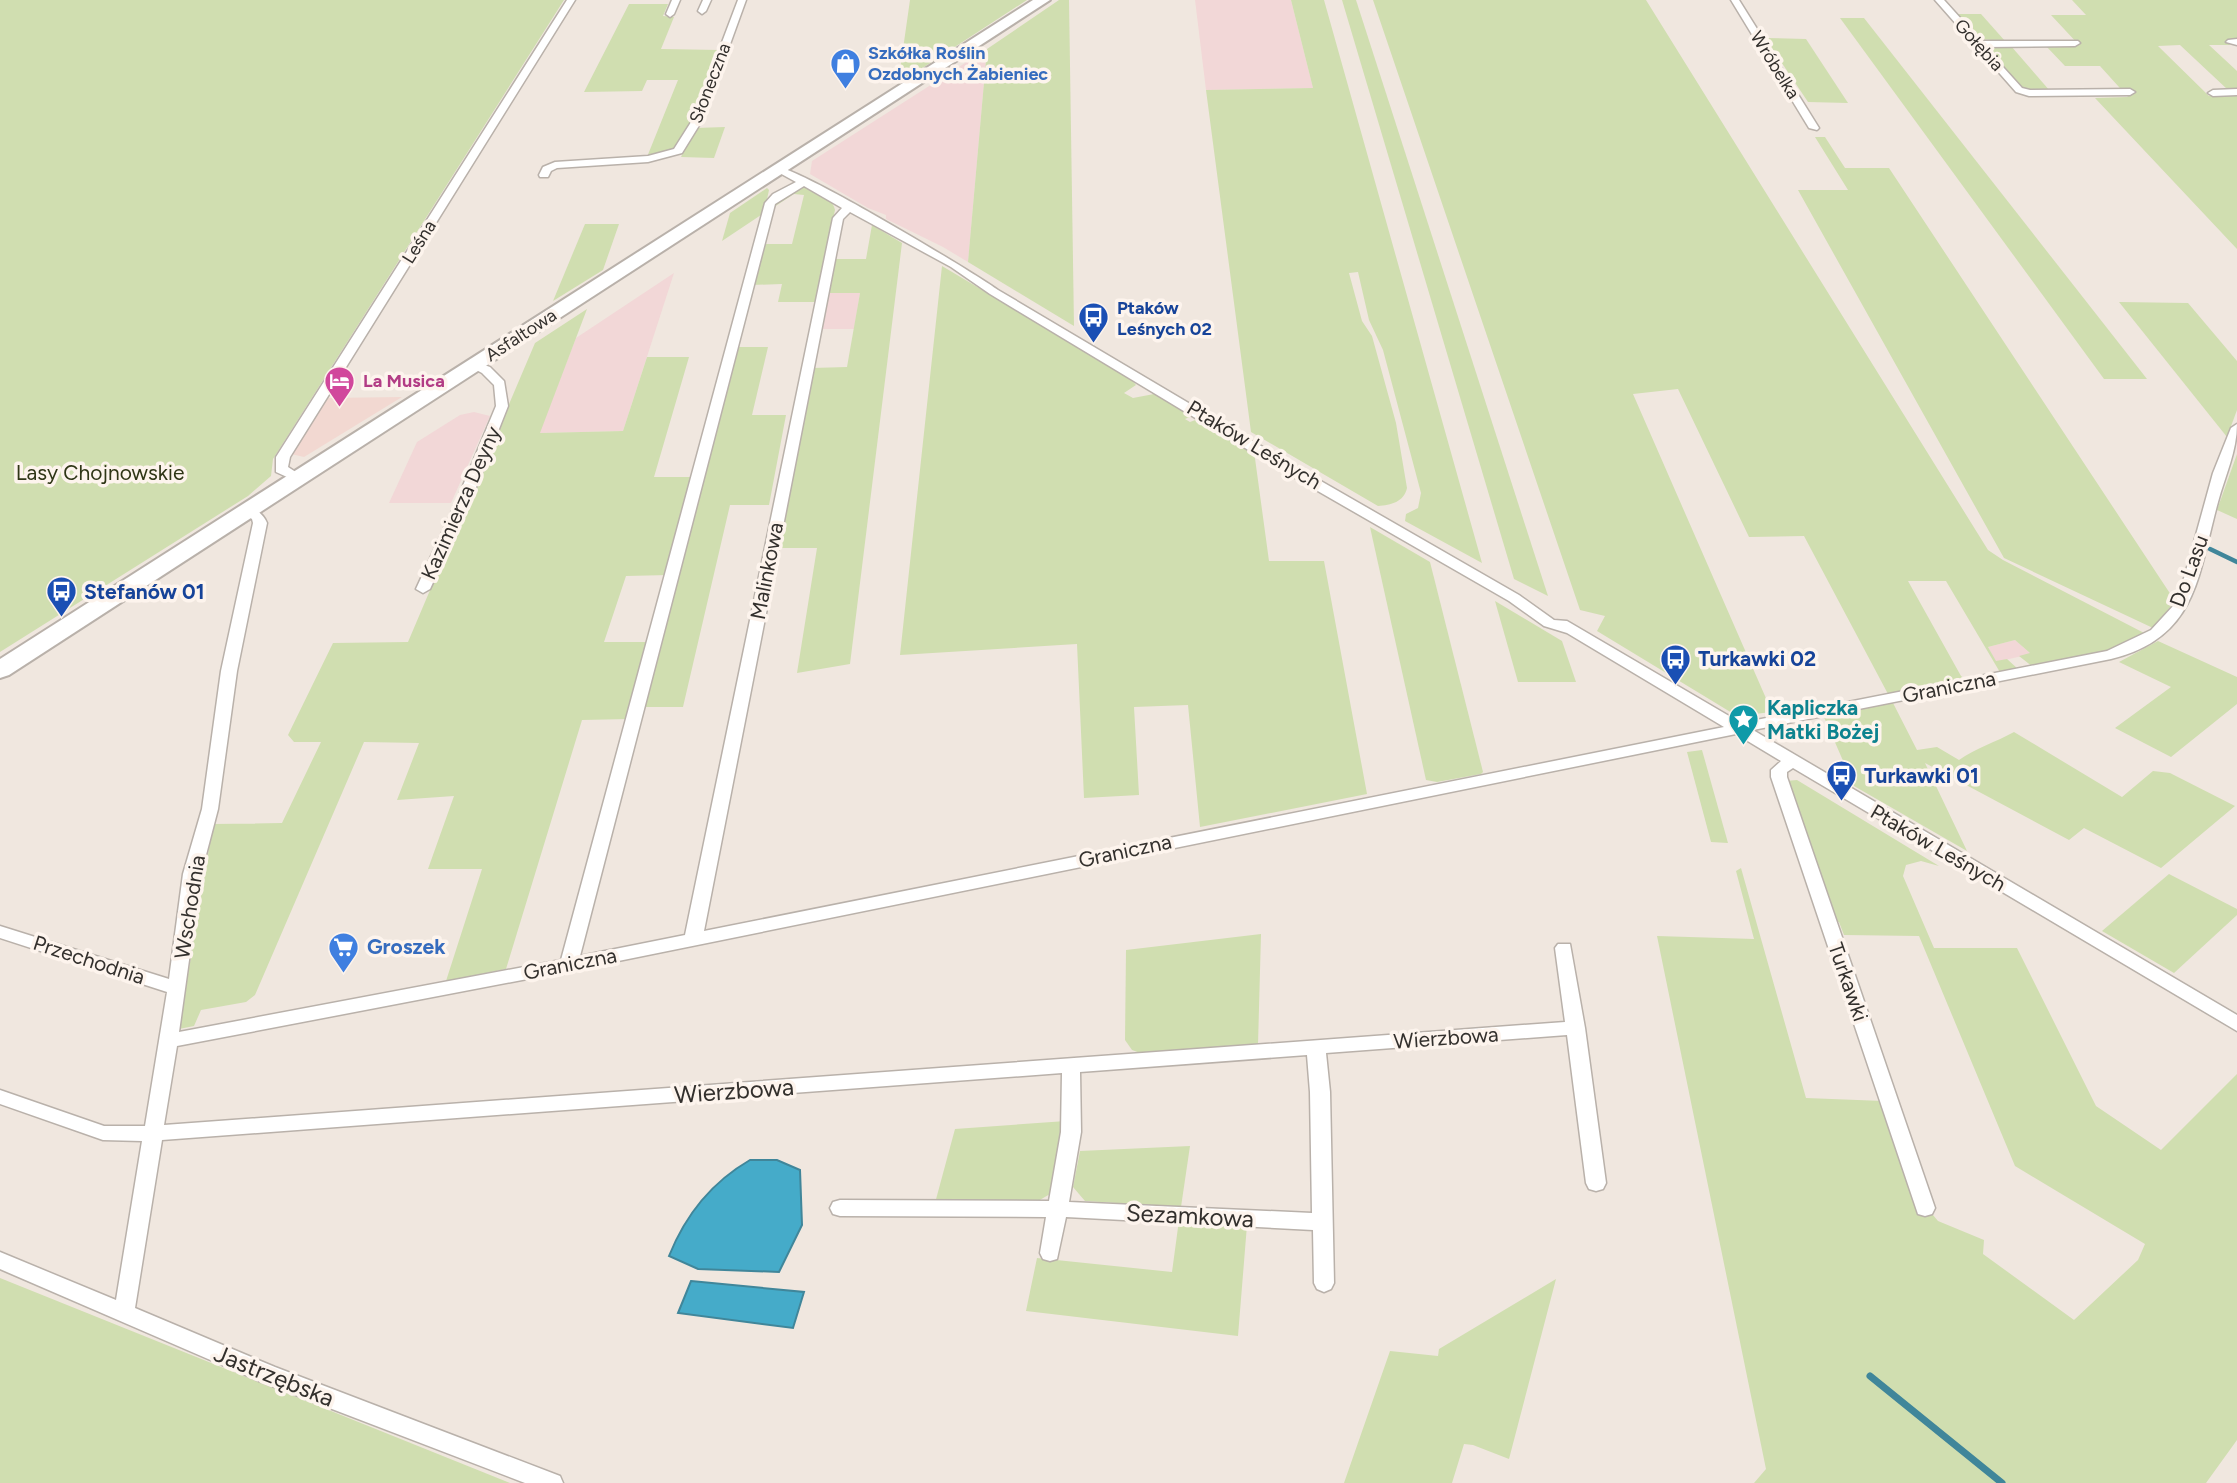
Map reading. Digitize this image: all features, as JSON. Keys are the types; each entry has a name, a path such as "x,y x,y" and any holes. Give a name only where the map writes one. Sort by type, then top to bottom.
{"main road":[{"name":"Asfaltowa","path":"0,670 1043,0"}],"street":[{"name":"Leśna","path":"299,478 281,469 283,457 571,0"},
{"path":"670,14 676,0"},
{"path":"702,12 707,0"},
{"name":"Słoneczna","path":"544,175 547,169 555,165 648,159 678,151 698,119 741,0"},
{"name":"Gołębia","path":"1939,0 2019,90 2029,93 2130,92"},
{"name":"Wróbelka","path":"1736,1 1814,128"},
{"path":"1978,44 2075,43"},
{"path":"2213,93 2237,92"},
{"name":"Ptaków Leśnych","path":"780,169 806,181 946,262 946,266 963,278 994,292 1287,468 1514,598 1549,623 1567,629 2237,1024"},
{"path":"569,965 769,203 806,181"},
{"name":"Malinkowa","path":"693,940 838,218 849,207"},
{"name":"Kazimierza Deyny","path":"423,589 464,500 502,406 500,384 486,370 473,365"},
{"name":"Do Lasu","path":"2082,662 2132,648 2157,634 2178,611 2237,428"},
{"name":"Wschodnia","path":"124,1313 169,1041 192,874 210,809 229,671 260,523 258,517 246,511"},
{"name":"Graniczna","path":"169,1041 569,965 1381,799 2082,662"},
{"name":"Turkawki","path":"1791,761 1779,770 1779,778 1925,1208"},
{"name":"Przechodnia","path":"0,932 177,988"},
{"path":"1564,948 1596,1182"},
{"name":"Wierzbowa","path":"0,1097 103,1133 152,1132 1576,1028"},
{"path":"1316,1048 1320,1092 1324,1283"},
{"path":"1050,1253 1071,1132 1071,1066"},
{"name":"Sezamkowa","path":"840,1208 1058,1209 1322,1222"},
{"name":"Jastrzębska","path":"0,1260 267,1374 552,1483"}],"shaded area":[{"path":"1195,0 1291,0 1313,88 1206,90"},
{"path":"987,49 968,262 886,219 886,215 868,208 810,174 812,161"},
{"path":"674,273 623,431 539,433 576,338"},
{"path":"828,293 860,293 854,329 820,329"},
{"path":"402,397 304,457 291,454 326,398"},
{"path":"474,412 490,416 451,503 389,503 417,442 460,415"},
{"path":"2015,640 2031,654 1996,662 1988,647"}],"green space":[{"name":"Lasy Chojnowskie","path":"0,0 564,0 273,459 271,476 248,496 0,652"},
{"path":"910,0 1027,0 898,84"},
{"path":"1059,0 1069,0 1074,326 968,262 987,49"},
{"path":"1291,0 1324,0 1482,563 1405,521 1406,514 1418,508 1421,493 1383,350 1369,320 1358,272 1349,273 1362,321 1372,336 1396,423 1407,488 1403,497 1392,504 1378,506 1251,432 1206,90 1313,88"},
{"path":"1342,0 1356,0 1548,596 1514,579"},
{"path":"1373,0 1646,0 1988,550 2148,635 2119,649 2033,667 2019,656 2030,653 2015,640 1988,647 1996,661 2007,659 2018,669 2001,674 1946,581 1908,581 1961,676 1966,680 1888,694 1804,536 1749,537 1678,389 1633,394 1772,712 1737,716 1597,631 1605,616 1580,610"},
{"path":"2072,0 2237,0 2237,39 2226,40 2230,45 2209,45 2237,71 2237,89 2227,89 2180,45 2158,46 2209,96 2237,96 2237,249 2095,98 2128,97 2100,66 2065,66 2046,46 2079,45 2051,15 2086,15"},
{"path":"629,4 668,4 663,16 674,17 661,49 720,50 693,123 677,148 647,157 678,80 647,80 642,91 584,92"},
{"path":"1957,14 1981,14 2005,41 1978,39"},
{"path":"1840,18 1864,18 2147,379 2104,379"},
{"path":"1765,38 1806,39 1848,103 1808,102"},
{"path":"2011,46 2050,91 2022,89 1987,48"},
{"path":"725,127 714,158 681,157 696,128"},
{"path":"1815,137 1825,137 1845,168 1889,168 2175,601 2153,628 2004,558 1798,190 1848,190"},
{"path":"805,187 823,195 835,210 815,302 778,302 782,284 751,285 761,244 792,244 804,195 794,194 771,209 772,204"},
{"path":"767,188 769,190 764,213 722,241 730,213"},
{"path":"585,224 619,224 603,270 553,301"},
{"path":"872,225 902,243 850,664 797,673 817,548 777,548 812,368 847,367 860,293 828,293 835,259 866,259"},
{"path":"942,266 1130,378 1136,385 1124,393 1133,398 1154,394 1192,416 1185,419 1190,422 1198,419 1215,432 1218,431 1254,451 1269,561 1324,561 1367,794 1200,827 1188,705 1134,707 1139,795 1084,798 1077,644 900,655"},
{"path":"2119,302 2188,303 2237,361 2237,410 2227,437"},
{"path":"587,309 540,433 623,431 647,357 689,357 654,477 694,477 669,575 626,576 604,642 650,642 629,719 582,720 506,969 446,981 482,869 428,869 454,796 397,800 419,743 364,742 255,995 246,1002 201,1010 194,1026 179,1029 213,824 282,823 321,742 294,742 288,735 333,643 408,642 535,343"},
{"path":"735,347 768,347 752,415 786,415 769,505 730,505 683,707 643,707"},
{"path":"2237,454 2237,519 2217,510"},
{"path":"1370,527 1430,562 1483,772 1481,774 1437,782 1426,780"},
{"path":"1495,601 1562,641 1576,682 1518,682"},
{"path":"2158,641 2237,677 2237,704 2171,757 2115,728 2171,687 2119,662"},
{"path":"1893,703 1917,750 1937,747 1959,760 2014,732 2122,797 2153,771 2170,773 2235,806 2161,868 2084,828 2069,840 1925,763 1967,851 1854,786 1824,717"},
{"path":"1702,750 1728,843 1711,842 1687,752"},
{"path":"1797,780 1939,866 1921,861 1906,865 1903,876 1934,948 2017,948 2096,1106 2161,1150 2237,1074 2237,1440 2206,1483 1754,1483 1766,1469 1657,936 1754,939 1736,871 1741,868 1806,1098 1883,1101 1922,1214 1933,1215 1938,1221 1984,1240 1983,1254 2074,1320 2138,1260 2145,1244 2015,1166 1919,936 1844,935 1839,922 1835,922 1786,781"},
{"path":"2169,874 2237,909 2237,915 2174,973 2102,931"},
{"path":"1261,934 1258,1045 1143,1054 1132,1050 1125,1040 1126,950"},
{"path":"1066,1121 1050,1194 1033,1204 935,1203 955,1129"},
{"path":"1190,1146 1181,1207 1085,1201 1073,1187 1080,1151"},
{"path":"1179,1220 1247,1225 1238,1336 1026,1311 1037,1258 1172,1272"},
{"path":"0,1278 510,1483 0,1483"},
{"path":"1556,1279 1509,1459 1464,1444 1452,1483 1344,1483 1390,1351 1438,1356 1439,1349"}],"water":[{"path":"750,1160 777,1160 800,1170 802,1225 779,1272 698,1269 669,1256 683,1227 701,1201 712,1189"},
{"path":"691,1281 804,1292 793,1328 678,1313"}],"waterway":[{"path":"2210,549 2237,562"},
{"path":"1870,1376 2002,1483"}],"place":[{"name":"Szkółka Roślin Ozdobnych Żabieniec","path":"845,90"},
{"name":"Ptaków Leśnych 02","path":"1094,345"},
{"name":"La Musica","path":"340,408"},
{"name":"Stefanów 01","path":"61,619"},
{"name":"Turkawki 02","path":"1675,686"},
{"name":"Kapliczka Matki Bożej","path":"1744,747"},
{"name":"Turkawki 01","path":"1841,803"},
{"name":"Groszek","path":"344,974"}]}
